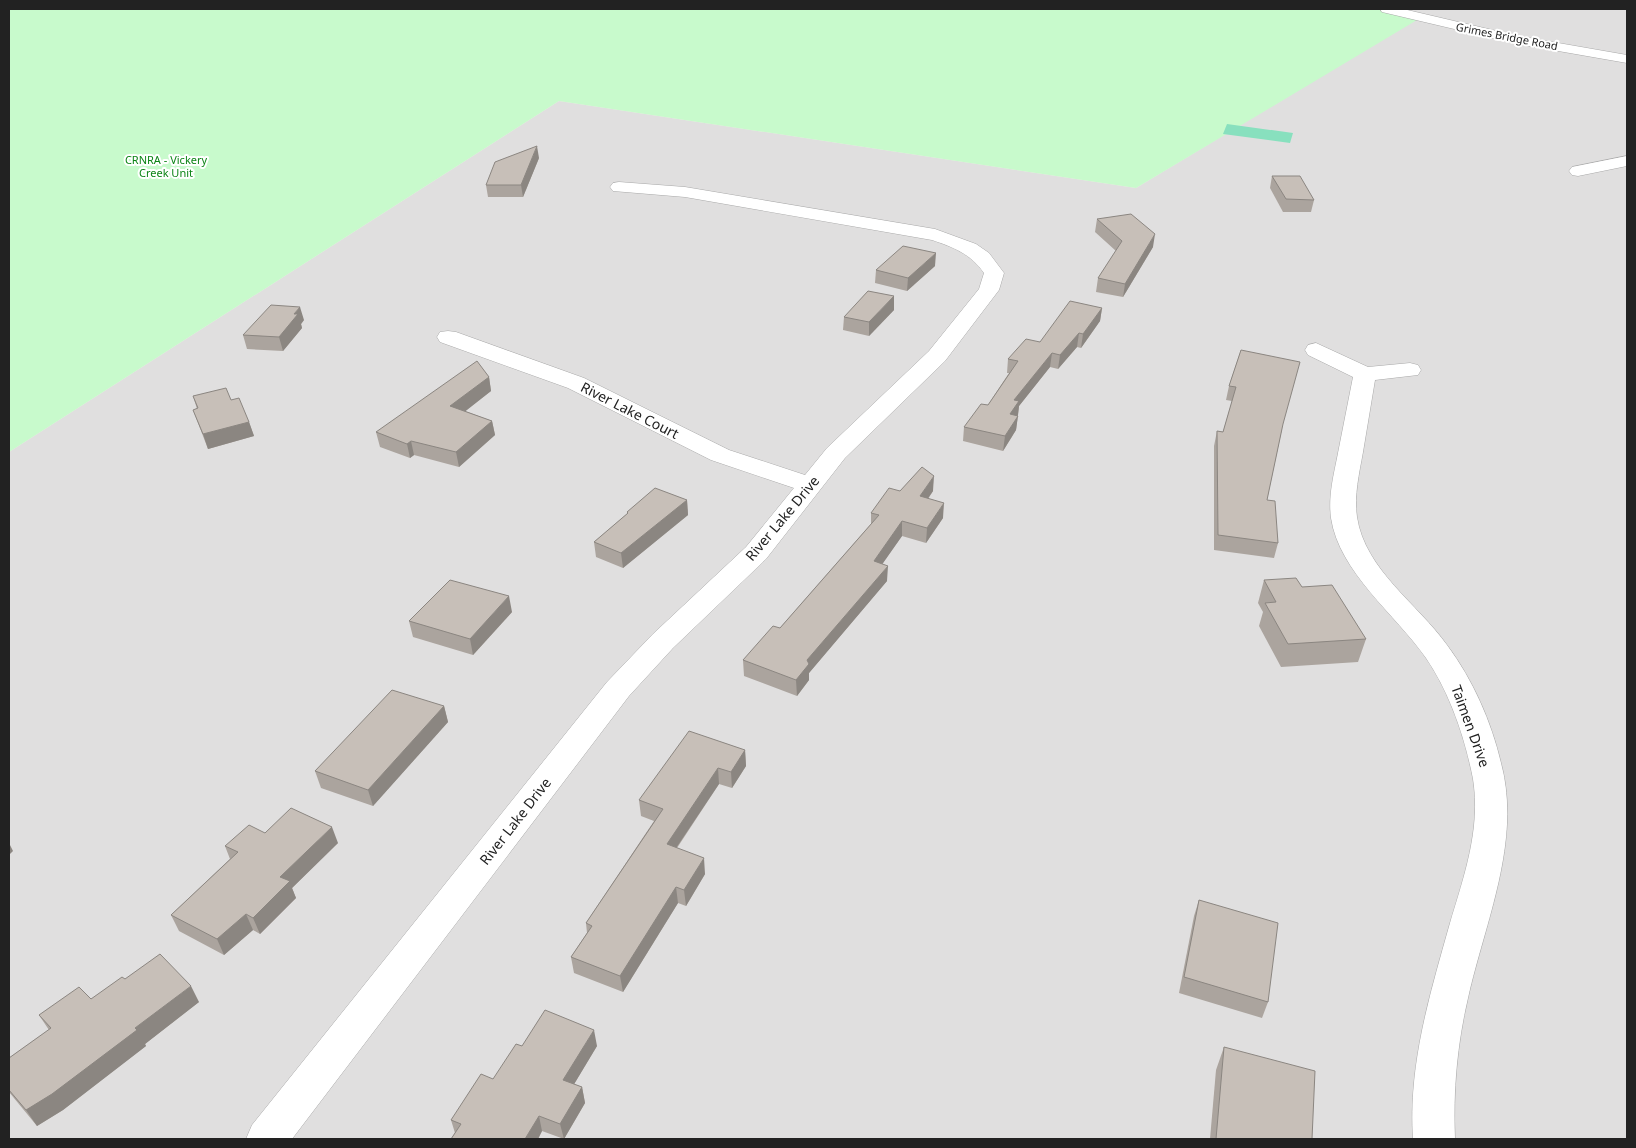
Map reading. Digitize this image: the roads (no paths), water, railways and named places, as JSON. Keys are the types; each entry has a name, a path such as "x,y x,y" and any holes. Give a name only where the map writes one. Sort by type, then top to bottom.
{"street":[{"name":"Grimes Bridge Road","path":"1387,9 1518,40 1627,59"},
{"path":"1578,171 1627,161"},
{"name":"River Lake Drive","path":"266,1139 618,689 663,641 756,553 836,453 937,356 989,290 994,273 984,257 963,244 935,235 685,192 620,187"},
{"name":"River Lake Court","path":"448,337 576,383 720,455 810,485"},
{"path":"1316,350 1365,374 1410,370"},
{"name":"Taimen Drive","path":"1365,374 1342,494 1344,522 1355,551 1365,568 1390,599 1425,636 1458,686 1484,758 1492,801 1490,847 1455,973 1444,1025 1433,1097 1434,1139"}],"park label":[{"name":"CRNRA - Vickery Creek Unit","path":"166,165"}]}
